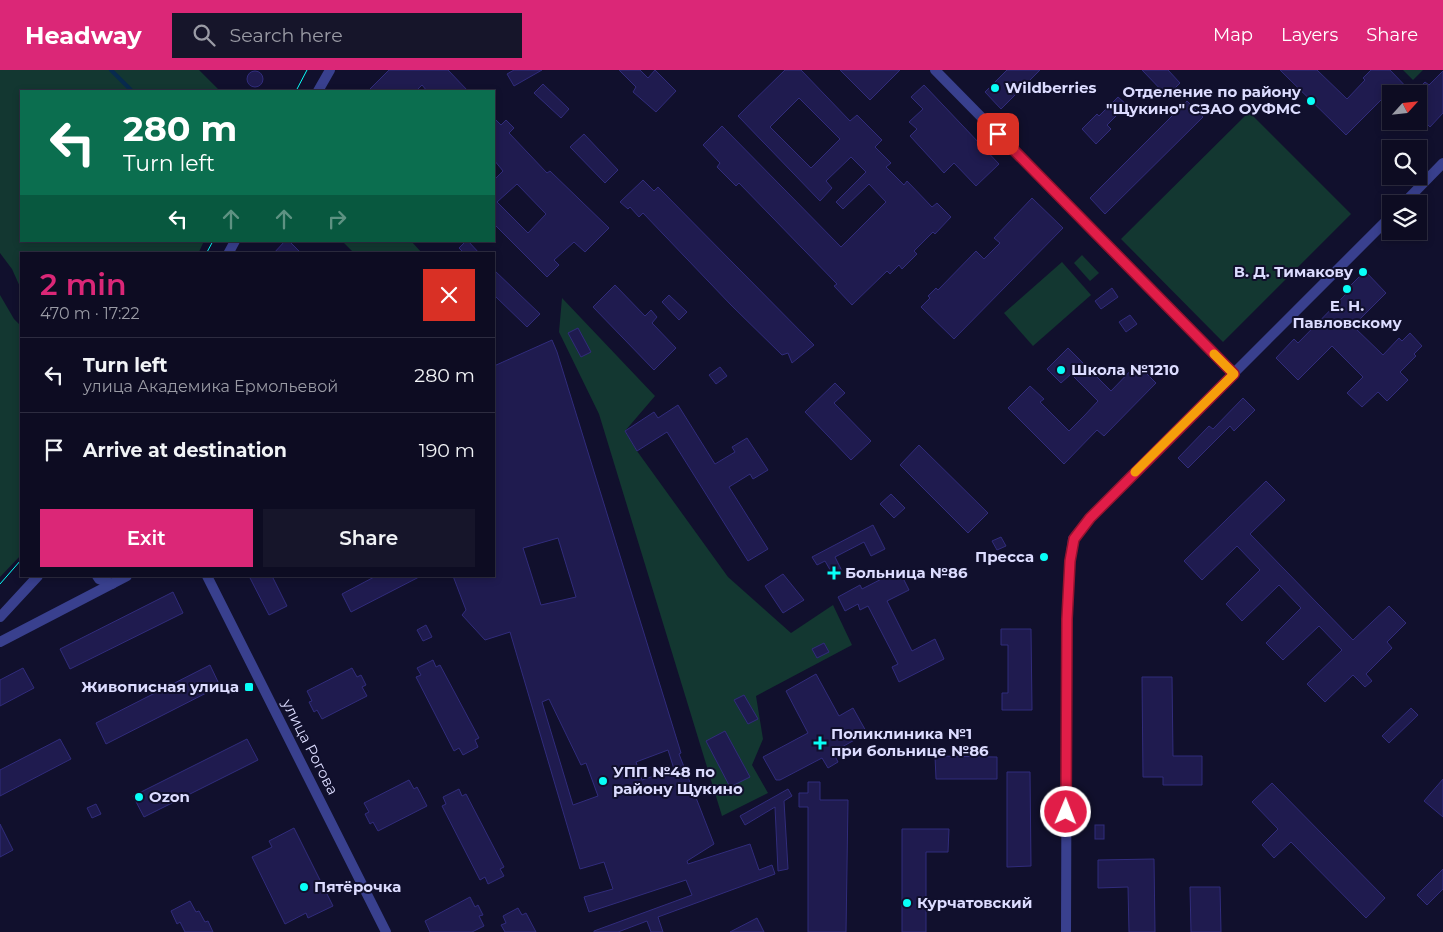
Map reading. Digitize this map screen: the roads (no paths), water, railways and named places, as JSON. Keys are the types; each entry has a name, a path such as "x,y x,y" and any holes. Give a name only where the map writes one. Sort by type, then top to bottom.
{"street":[{"path":"319,90 330,70"},
{"path":"935,70 1234,374"},
{"path":"1412,195 1443,163"},
{"path":"1066,932 1067,611 1070,561 1074,539 1090,518 1382,225"},
{"path":"0,617 37,577"},
{"path":"98,577 112,584"},
{"path":"0,642 125,577"},
{"name":"улица Рогова","path":"208,577 386,932"}],"waterway":[{"path":"111,70 131,90"}],"tram line":[{"path":"297,90 307,70"},
{"path":"207,252 212,242"},
{"path":"0,584 20,561"}],"place":[{"name":"Wildberries","path":"995,88"},
{"name":"Отделение по району \"Щукино\" СЗАО ОУФМС","path":"1311,101"},
{"name":"В. Д. Тимакову","path":"1363,272"},
{"name":"Е. Н. Павловскому","path":"1347,289"},
{"name":"Школа №1210","path":"1061,370"},
{"name":"Пресса","path":"1044,557"},
{"name":"Больница №86","path":"834,573"},
{"name":"Живописная улица","path":"249,687"},
{"name":"Поликлиника №1 при больнице №86","path":"820,743"},
{"name":"УПП №48 по району Щукино","path":"603,781"},
{"name":"Ozon","path":"139,797"},
{"name":"Пятёрочка","path":"304,887"},
{"name":"Курчатовский","path":"907,903"}]}
